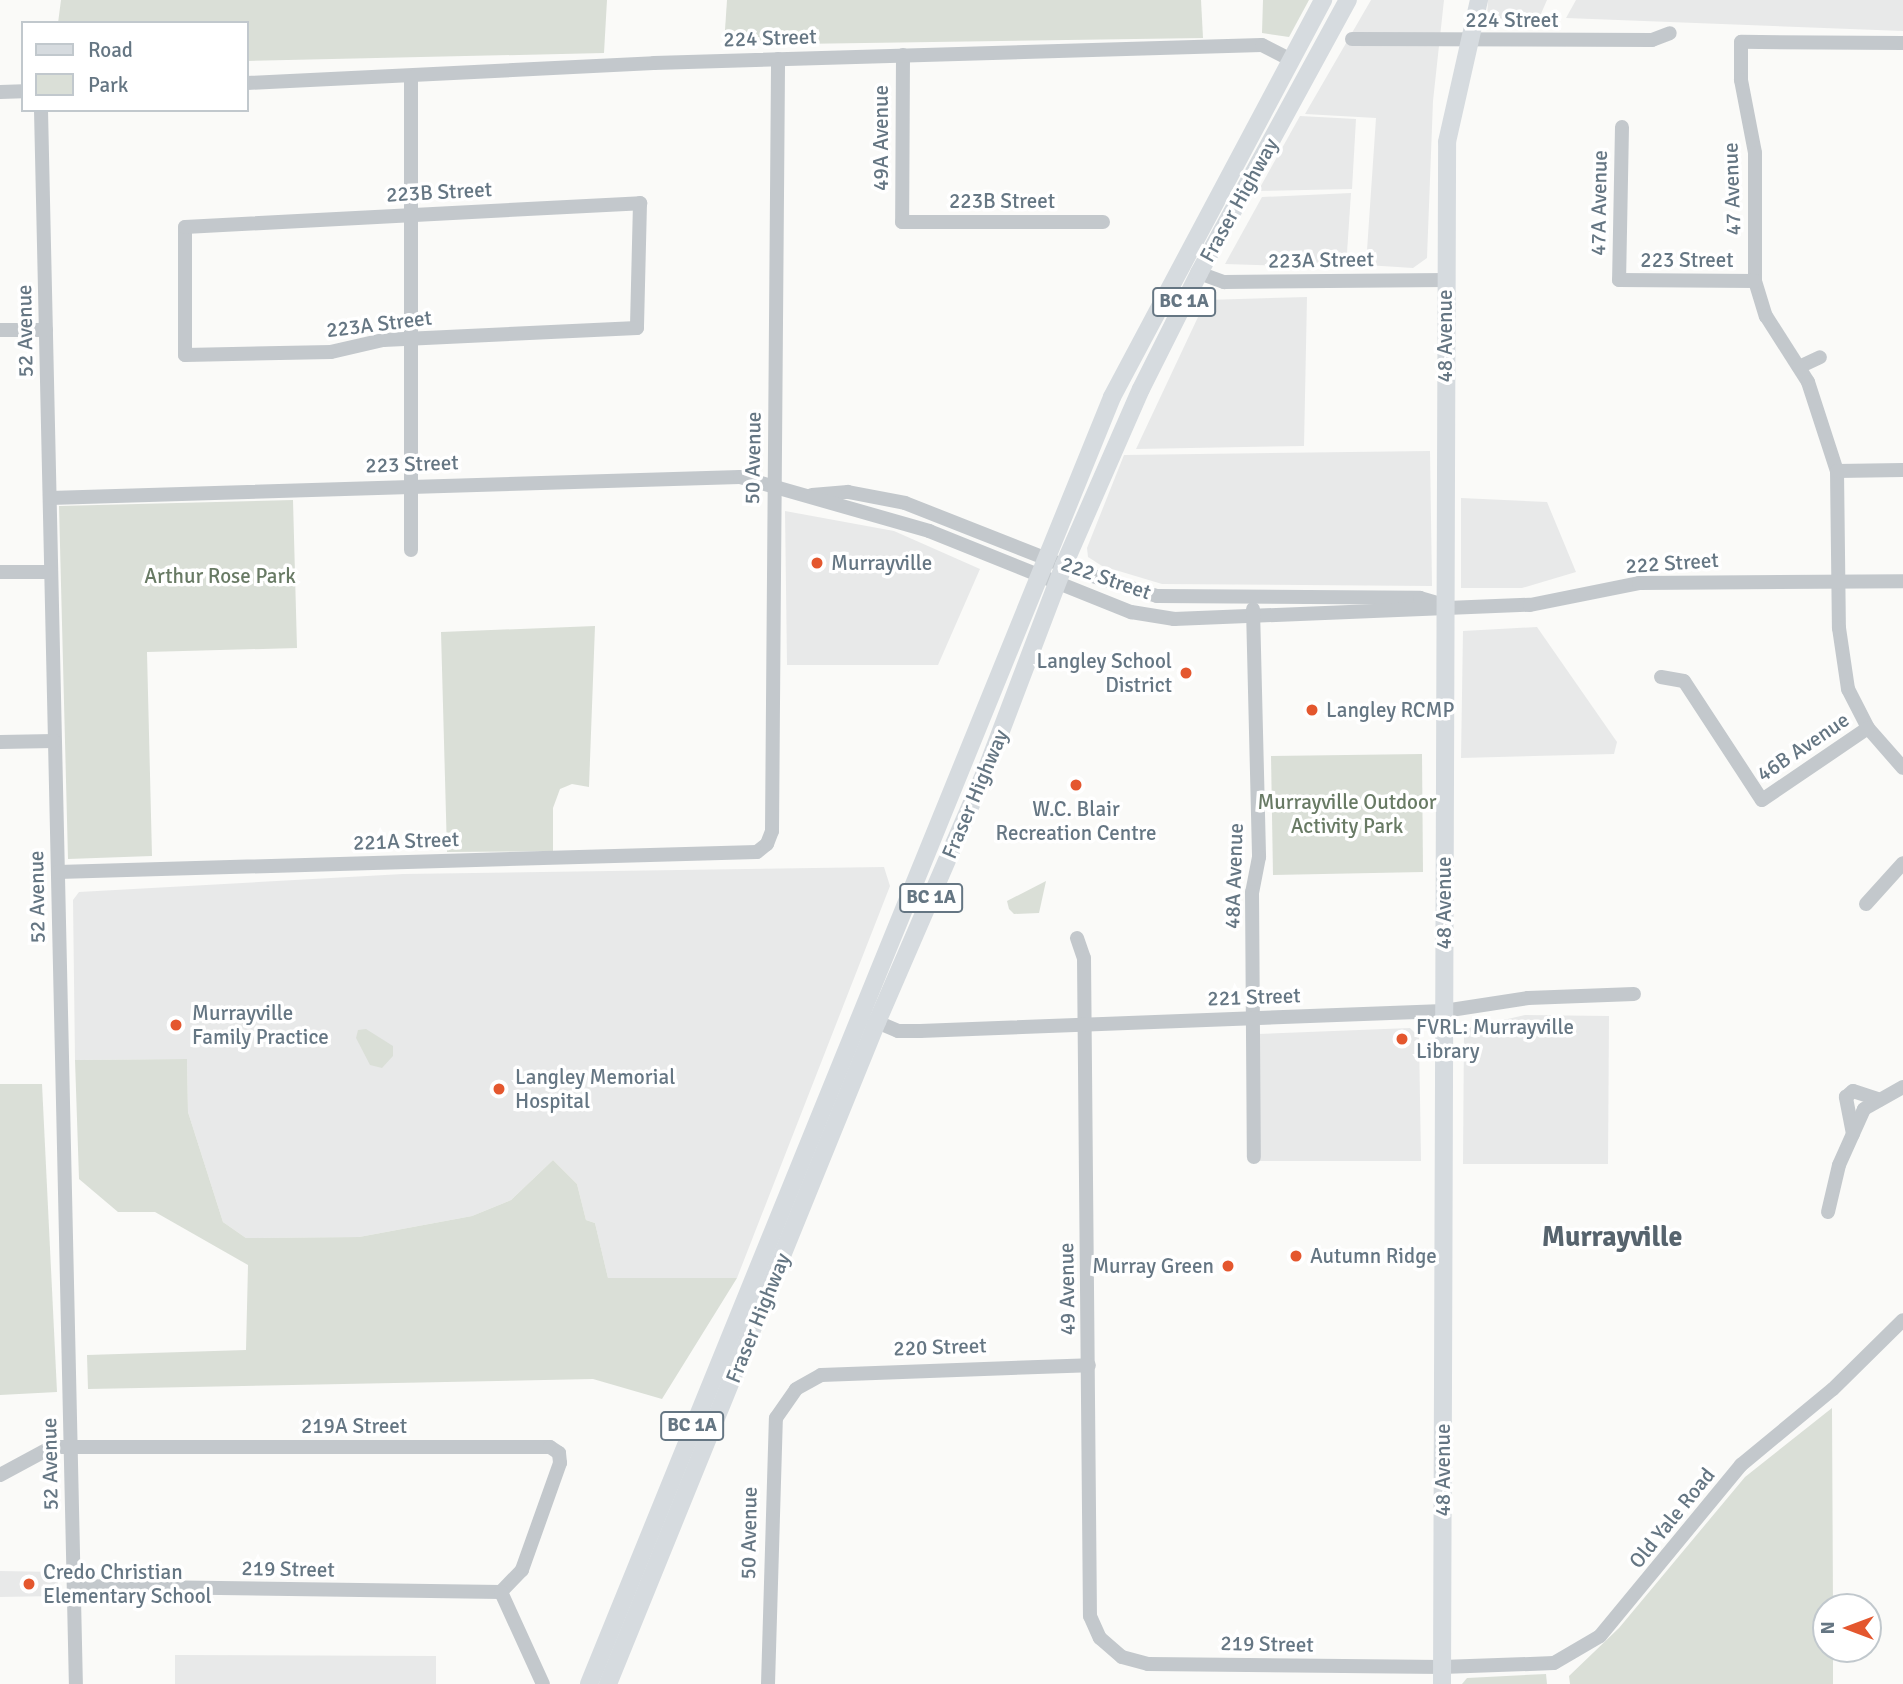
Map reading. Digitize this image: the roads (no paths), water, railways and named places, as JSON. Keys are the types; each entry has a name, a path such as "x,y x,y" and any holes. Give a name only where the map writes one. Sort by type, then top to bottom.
{"main road":[{"name":"Fraser Highway","path":"589,1684 1038,576 1134,351 1323,0"},
{"name":"Fraser Highway","path":"608,1684 877,1022 985,773 1064,565 1141,389 1199,273 1348,0"},
{"name":"48 Avenue","path":"1465,0 1467,41"},
{"name":"48 Avenue","path":"1442,1676 1447,135 1467,41 1479,0"}],"street":[{"name":"224 Street","path":"1352,40 1652,40 1670,33"},
{"name":"47 Avenue","path":"1839,581 1837,471 1808,383 1766,316 1755,281 1755,153 1741,80 1741,42 1903,43"},
{"name":"224 Street","path":"248,83 778,58 1262,45 1291,60"},
{"name":"49A Avenue","path":"902,55 902,222"},
{"name":"50 Avenue","path":"757,852 767,844 772,831 778,58"},
{"path":"411,77 411,550"},
{"path":"0,92 21,91"},
{"name":"52 Avenue","path":"41,112 76,1684"},
{"name":"47A Avenue","path":"1619,280 1622,127"},
{"name":"223B Street","path":"185,296 185,227 327,223 412,213 640,203 637,328"},
{"name":"223B Street","path":"902,222 1102,222"},
{"name":"223A Street","path":"1199,273 1224,282 1446,280"},
{"name":"223 Street","path":"1619,280 1755,281"},
{"name":"223A Street","path":"185,296 185,355 331,352 412,339 637,328"},
{"path":"0,330 46,330"},
{"path":"1799,367 1820,356"},
{"path":"1837,471 1903,470"},
{"name":"223 Street","path":"50,498 711,475 775,486"},
{"name":"222 Street","path":"775,486 810,495 843,510 929,531 1057,584 1152,617 1253,617 1422,611 1445,606 1541,604 1639,583 1903,581"},
{"name":"222 Street","path":"810,495 848,492 905,503 1064,565 1157,596 1420,598 1445,606"},
{"path":"0,572 51,572"},
{"path":"1839,581 1839,628 1848,689 1868,728 1903,768"},
{"name":"48A Avenue","path":"1253,597 1259,857 1252,892 1254,1157"},
{"name":"46B Avenue","path":"1661,677 1685,681 1762,800 1868,728"},
{"path":"0,742 54,741"},
{"name":"221A Street","path":"58,872 757,852"},
{"path":"1866,904 1903,863"},
{"name":"49 Avenue","path":"1077,938 1084,958 1090,1616 1100,1638"},
{"name":"221 Street","path":"877,1022 902,1032 1444,1011 1528,998 1634,995"},
{"path":"1828,1212 1839,1165 1864,1109 1903,1087"},
{"path":"1853,1134 1846,1097 1853,1091 1880,1100"},
{"name":"Old Yale Road","path":"1442,1676 1553,1663 1600,1636 1741,1465 1833,1390 1903,1320"},
{"path":"1890,1335 1903,1345"},
{"name":"220 Street","path":"796,1389 821,1375 1089,1365"},
{"name":"50 Avenue","path":"768,1684 776,1418 796,1389"},
{"name":"219A Street","path":"0,1475 41,1451 70,1447 550,1447 559,1453 560,1463 522,1570 501,1592"},
{"name":"219 Street","path":"74,1586 501,1592"},
{"path":"501,1592 543,1684"},
{"name":"219 Street","path":"1100,1638 1122,1657 1148,1664 1442,1676"}],"place":[{"name":"Murrayville","path":"817,563"},
{"name":"Langley School District","path":"1186,673"},
{"name":"Langley RCMP","path":"1312,710"},
{"name":"W.C. Blair Recreation Centre","path":"1076,785"},
{"name":"Murrayville Family Practice","path":"176,1025"},
{"name":"FVRL: Murrayville Library","path":"1402,1039"},
{"name":"Langley Memorial Hospital","path":"499,1089"},
{"name":"Autumn Ridge","path":"1296,1256"},
{"name":"Murray Green","path":"1228,1266"},
{"name":"Credo Christian Elementary School","path":"29,1584"}],"district":[{"name":"Murrayville","path":"1612,1237"}],"park label":[{"name":"Arthur Rose Park","path":"220,576"},
{"name":"Murrayville Outdoor Activity Park","path":"1347,814"}]}
